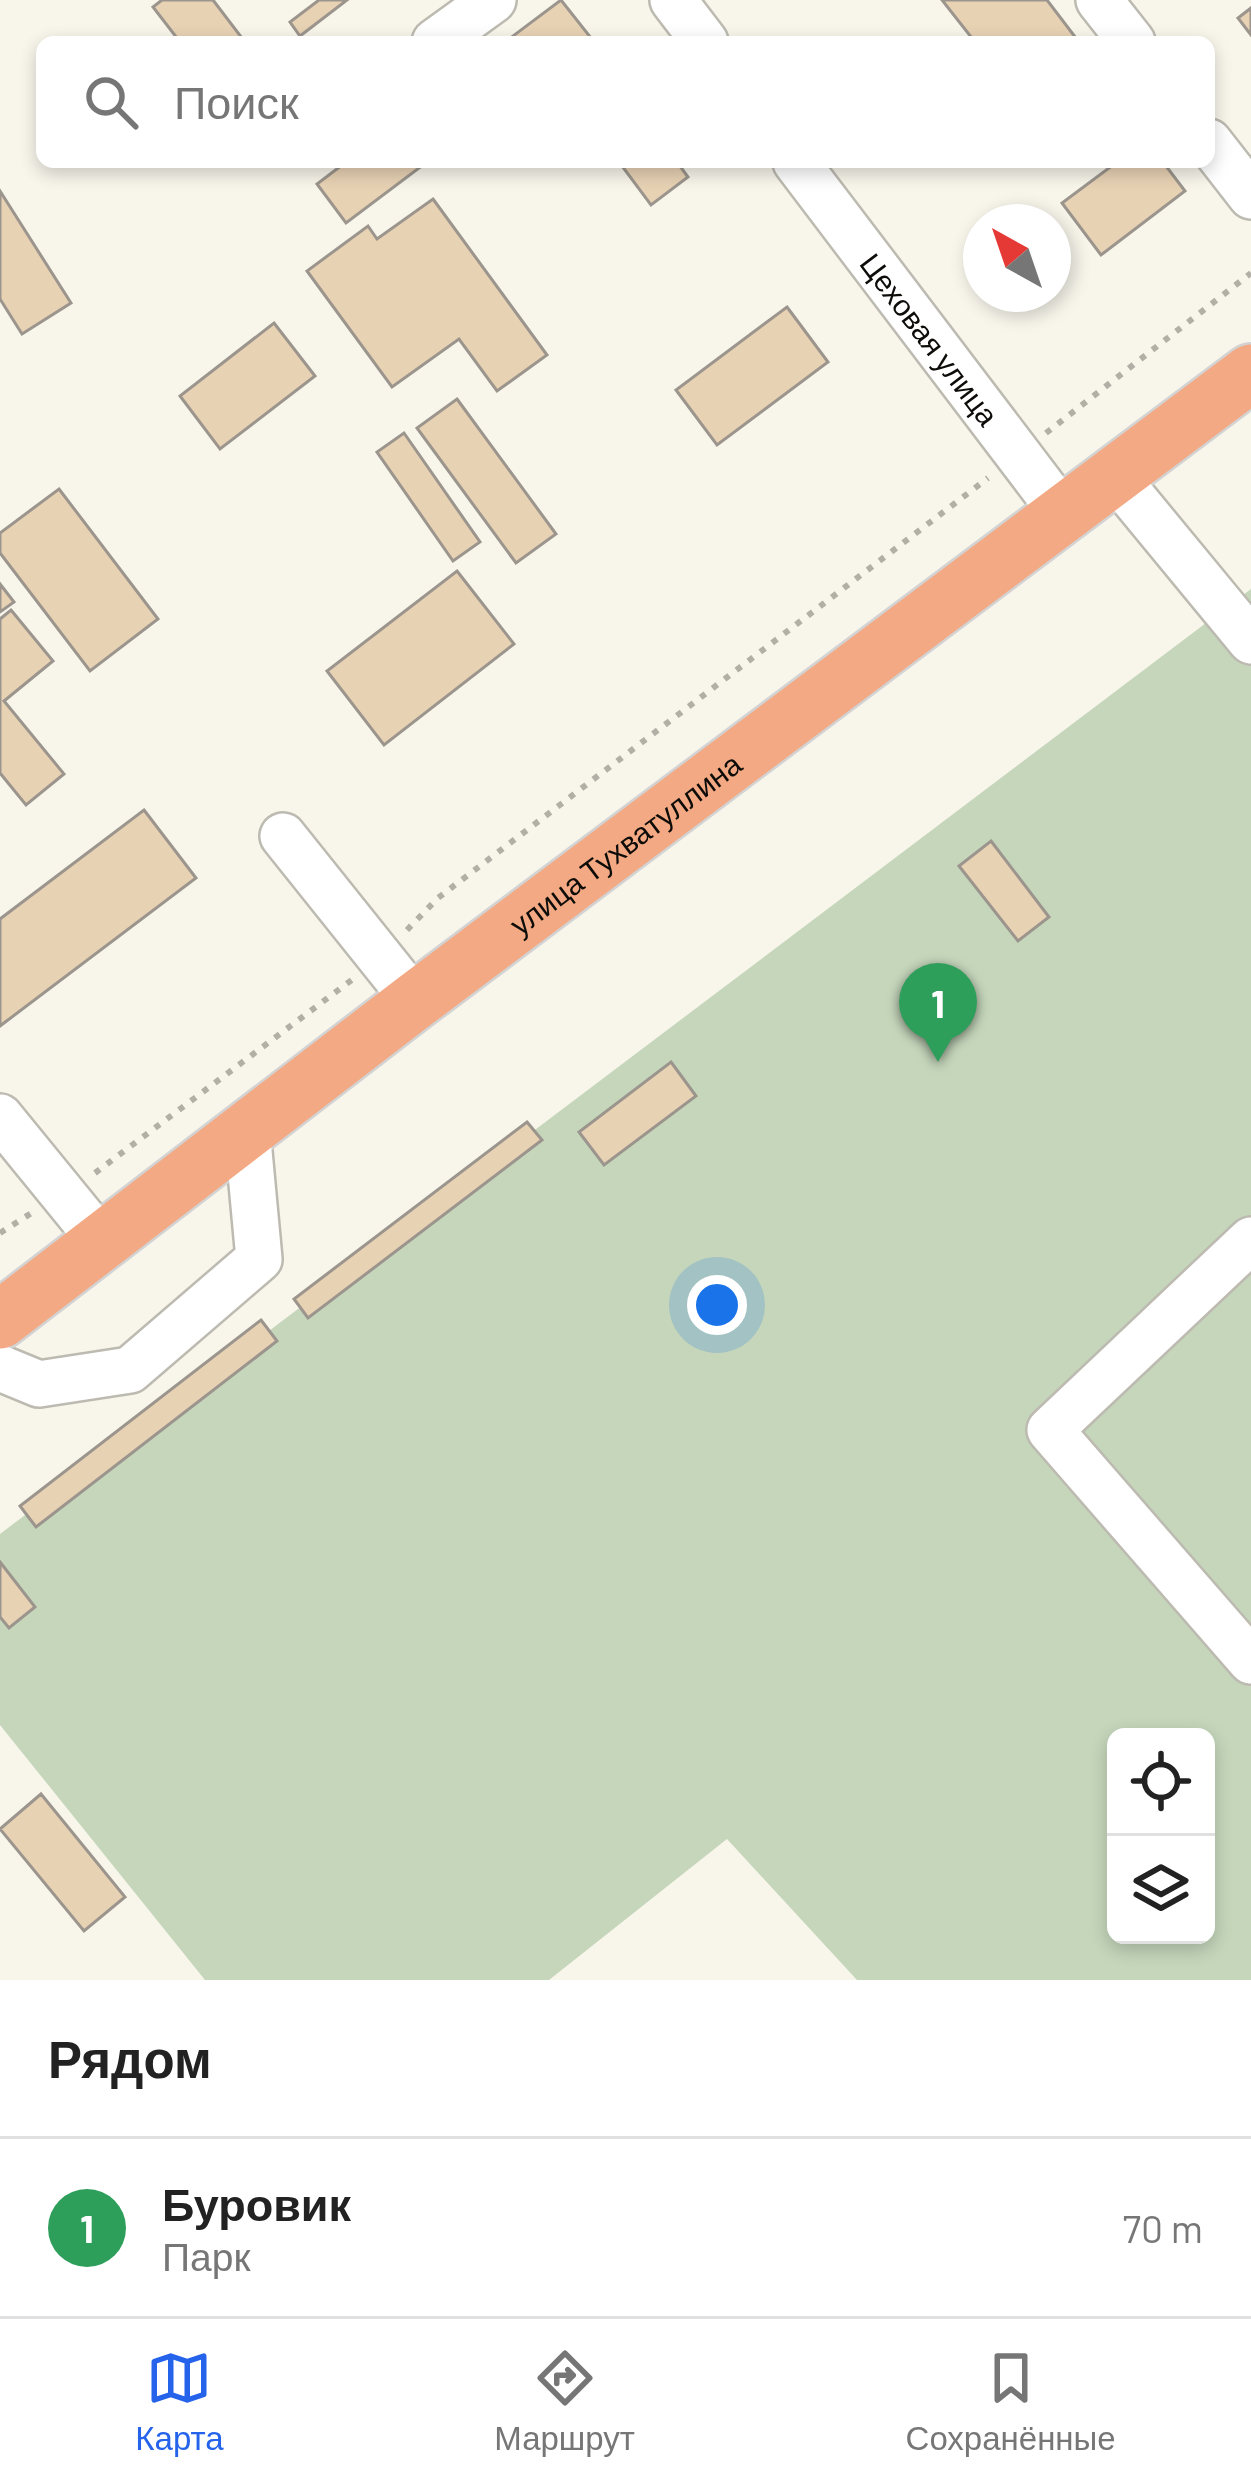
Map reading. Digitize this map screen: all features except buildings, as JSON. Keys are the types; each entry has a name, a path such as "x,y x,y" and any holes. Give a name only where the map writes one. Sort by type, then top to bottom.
{"main road":[{"name":"улица Тухватуллина","path":"0,1320 247,1130 398,980 1064,515 1251,373"}],"street":[{"path":"444,36 493,0"},
{"path":"673,0 700,36"},
{"path":"1099,0 1127,36"},
{"path":"1215,150 1251,196"},
{"name":"Цеховая улица","path":"801,168 1064,515"},
{"path":"1115,476 1251,641"},
{"path":"283,836 398,980"},
{"path":"0,1117 102,1242"},
{"path":"0,1368 39,1384 130,1370 259,1259 247,1130"},
{"path":"1251,1240 1051,1430 1251,1661"}],"path":[{"path":"0,1233 398,980 438,898 1251,273"}],"green space":[{"path":"1251,589 1251,1980 857,1980 727,1839 549,1980 205,1980 0,1725 0,1534"}],"place":[{"name":"Буровик","path":"938,1062"}]}
